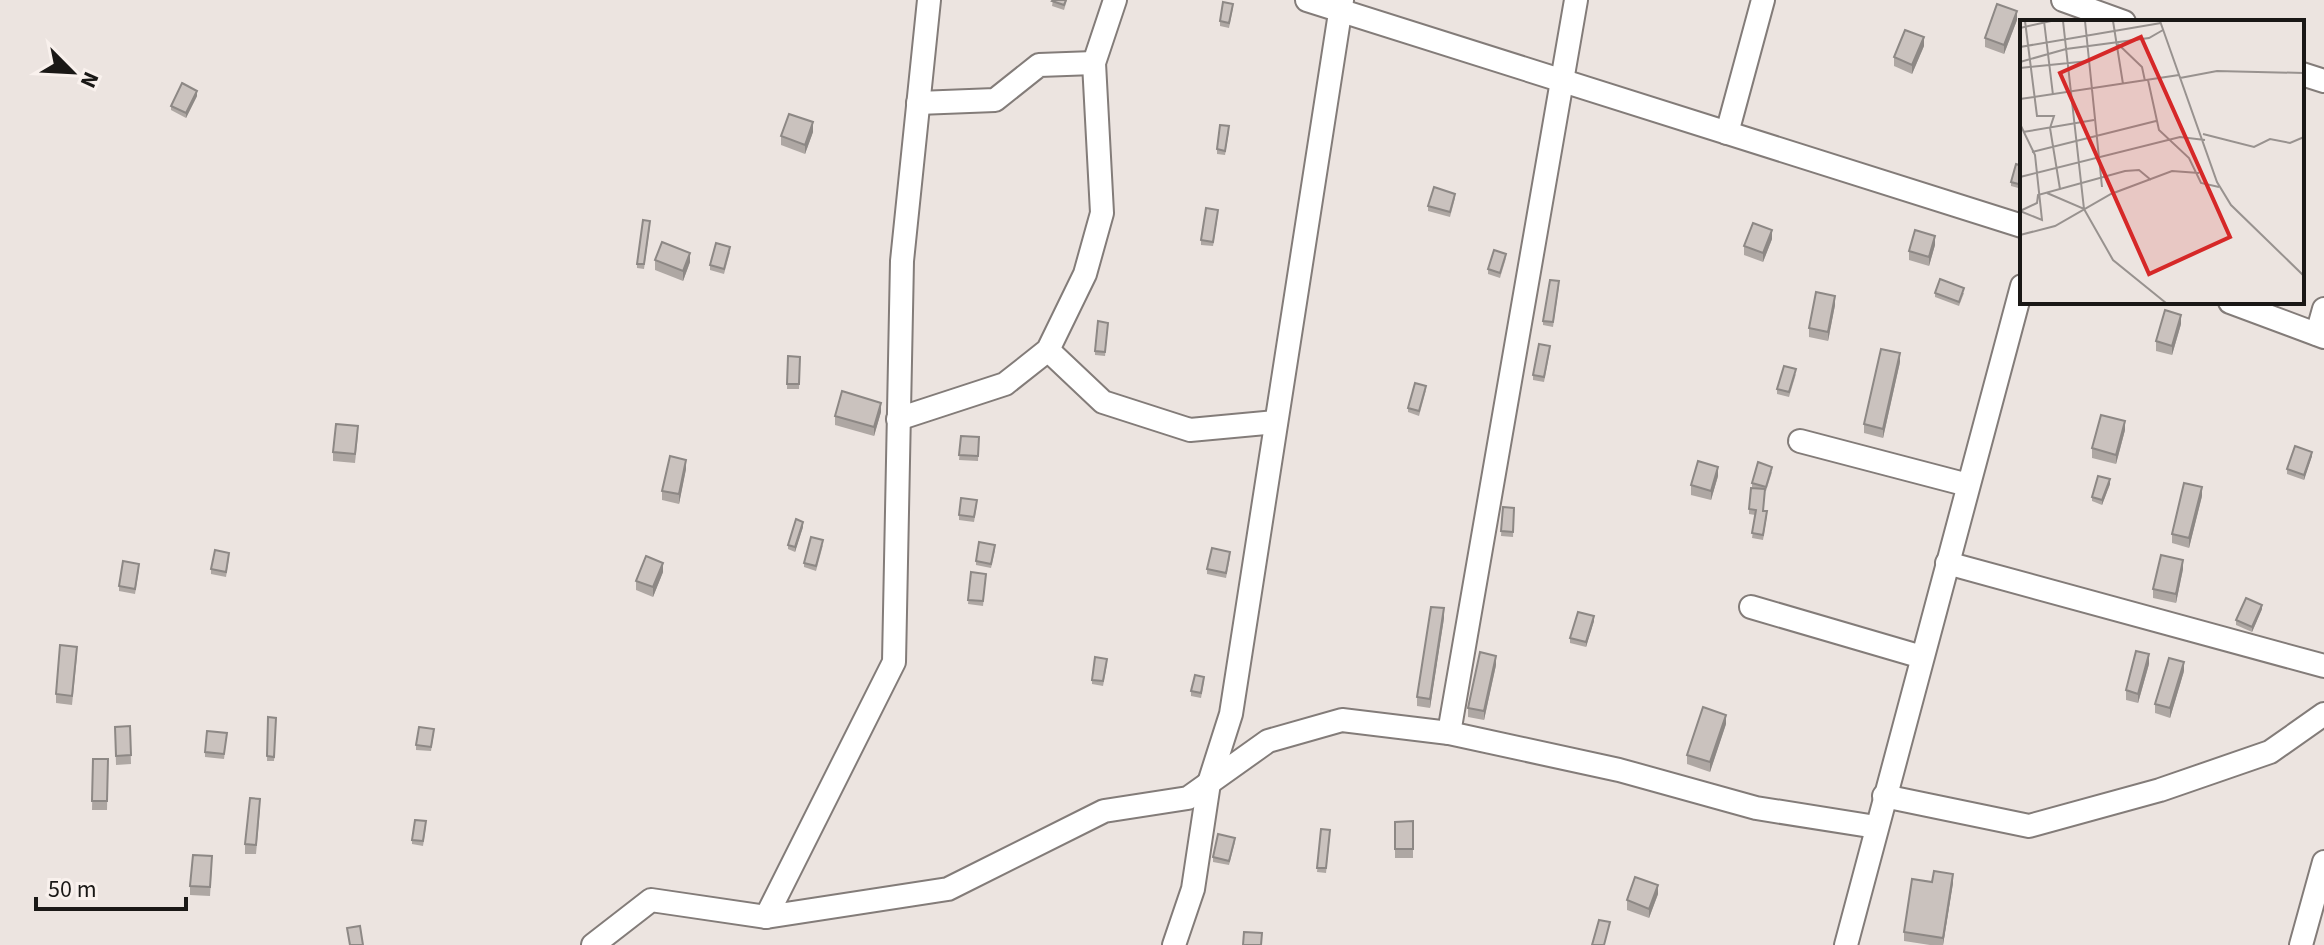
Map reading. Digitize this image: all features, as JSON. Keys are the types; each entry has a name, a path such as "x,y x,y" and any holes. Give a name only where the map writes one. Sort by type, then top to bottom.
{"street":[{"path":"766,917 894,662 902,261 929,0"},
{"path":"898,419 1005,384 1048,350 1085,274 1102,213 1094,63 1115,0"},
{"path":"1307,0 1341,5 1561,80 2020,225"},
{"path":"1449,733 1576,0"},
{"path":"1727,133 1763,0"},
{"path":"2063,0 2119,20"},
{"path":"1174,945 1193,889 1209,783 1231,714 1341,5"},
{"path":"918,103 995,100 1039,65 1094,63"},
{"path":"2304,75 2324,81"},
{"path":"1846,945 2020,293"},
{"path":"2235,304 2320,336 2324,309"},
{"path":"1048,350 1103,402 1190,430 1276,422"},
{"path":"1800,441 1968,485"},
{"path":"1947,563 2324,666"},
{"path":"1751,607 1922,657"},
{"path":"1884,796 2029,826 2160,790 2270,752 2324,714"},
{"path":"593,945 651,900 766,917 948,889 1104,811 1188,798 1268,741 1342,720 1449,733 1619,770 1756,808 1876,827"},
{"path":"2301,945 2324,862"}],"building":[{"path":"1053,0 1066,0 1064,5"},
{"path":"1223,2 1233,4 1229,23 1220,21"},
{"path":"1997,4 2017,11 2004,45 1985,38"},
{"path":"1905,30 1924,37 1912,65 1894,57"},
{"path":"182,83 197,91 186,113 171,106"},
{"path":"789,114 813,122 805,145 781,136"},
{"path":"1220,125 1229,126 1225,151 1217,149"},
{"path":"2016,164 2020,165 2020,184 2011,182"},
{"path":"1434,187 1455,194 1450,212 1428,206"},
{"path":"1206,208 1218,210 1213,242 1201,240"},
{"path":"643,220 650,221 644,264 637,264"},
{"path":"1753,223 1772,230 1763,253 1744,246"},
{"path":"1915,230 1935,236 1929,257 1909,251"},
{"path":"662,242 690,253 683,271 655,260"},
{"path":"716,243 730,247 724,269 710,265"},
{"path":"1494,250 1506,254 1500,273 1488,269"},
{"path":"1940,279 1964,288 1959,302 1935,293"},
{"path":"1550,280 1559,281 1553,322 1543,321"},
{"path":"1816,292 1835,296 1828,332 1809,328"},
{"path":"2165,310 2181,315 2172,346 2156,341"},
{"path":"1098,321 1108,323 1105,352 1095,351"},
{"path":"1539,344 1550,346 1544,377 1533,375"},
{"path":"1881,349 1900,353 1883,429 1864,424"},
{"path":"788,356 800,357 799,384 787,384"},
{"path":"1784,366 1796,369 1789,392 1777,389"},
{"path":"1415,383 1426,386 1419,411 1408,408"},
{"path":"842,391 881,403 874,427 835,416"},
{"path":"2101,415 2125,421 2116,455 2092,448"},
{"path":"336,424 358,426 355,454 333,452"},
{"path":"961,436 979,437 978,456 959,455"},
{"path":"2295,446 2312,452 2304,475 2287,469"},
{"path":"670,456 686,460 679,494 662,491"},
{"path":"1698,461 1718,467 1711,491 1691,485"},
{"path":"1758,462 1772,467 1766,487 1752,483"},
{"path":"2098,476 2110,479 2102,500 2092,497"},
{"path":"2184,483 2202,487 2189,538 2172,534"},
{"path":"1751,488 1765,489 1763,511 1767,511 1763,535 1752,533 1756,510 1749,509"},
{"path":"961,498 977,500 974,517 959,515"},
{"path":"1503,507 1514,508 1513,532 1501,531"},
{"path":"796,519 803,522 795,547 788,545"},
{"path":"811,537 823,540 816,566 804,563"},
{"path":"979,542 995,545 991,564 976,561"},
{"path":"1212,548 1230,552 1226,573 1207,569"},
{"path":"215,550 229,553 226,572 211,569"},
{"path":"2161,555 2183,560 2176,594 2153,589"},
{"path":"646,556 663,563 653,587 636,581"},
{"path":"123,561 139,564 135,589 119,586"},
{"path":"971,572 986,574 983,601 968,600"},
{"path":"2246,598 2262,605 2252,627 2236,620"},
{"path":"1431,607 1444,608 1430,699 1417,697"},
{"path":"1578,612 1594,616 1586,642 1570,638"},
{"path":"60,645 77,647 72,696 56,694"},
{"path":"2136,651 2149,654 2138,694 2126,690"},
{"path":"1480,652 1496,656 1484,711 1468,708"},
{"path":"1095,657 1107,659 1103,681 1092,680"},
{"path":"2169,658 2184,662 2170,708 2155,704"},
{"path":"1195,675 1204,677 1201,693 1191,691"},
{"path":"1703,707 1726,715 1710,762 1687,755"},
{"path":"268,717 276,718 274,757 267,756"},
{"path":"130,726 131,755 116,756 115,727"},
{"path":"419,727 434,729 431,747 416,745"},
{"path":"207,731 227,733 224,754 205,752"},
{"path":"93,759 108,759 107,801 92,801"},
{"path":"250,798 260,799 256,845 245,844"},
{"path":"415,820 426,821 423,841 412,840"},
{"path":"1413,821 1413,849 1395,849 1395,822"},
{"path":"1321,829 1330,830 1326,868 1317,868"},
{"path":"1218,834 1235,838 1229,861 1213,857"},
{"path":"193,855 212,856 210,887 190,886"},
{"path":"1934,871 1953,874 1943,938 1904,932 1912,879 1932,882"},
{"path":"1635,877 1658,885 1649,909 1627,900"},
{"path":"1599,920 1610,922 1604,945 1592,945"},
{"path":"360,926 363,945 350,945 347,928"},
{"path":"1244,932 1262,933 1261,945 1243,945"}]}
